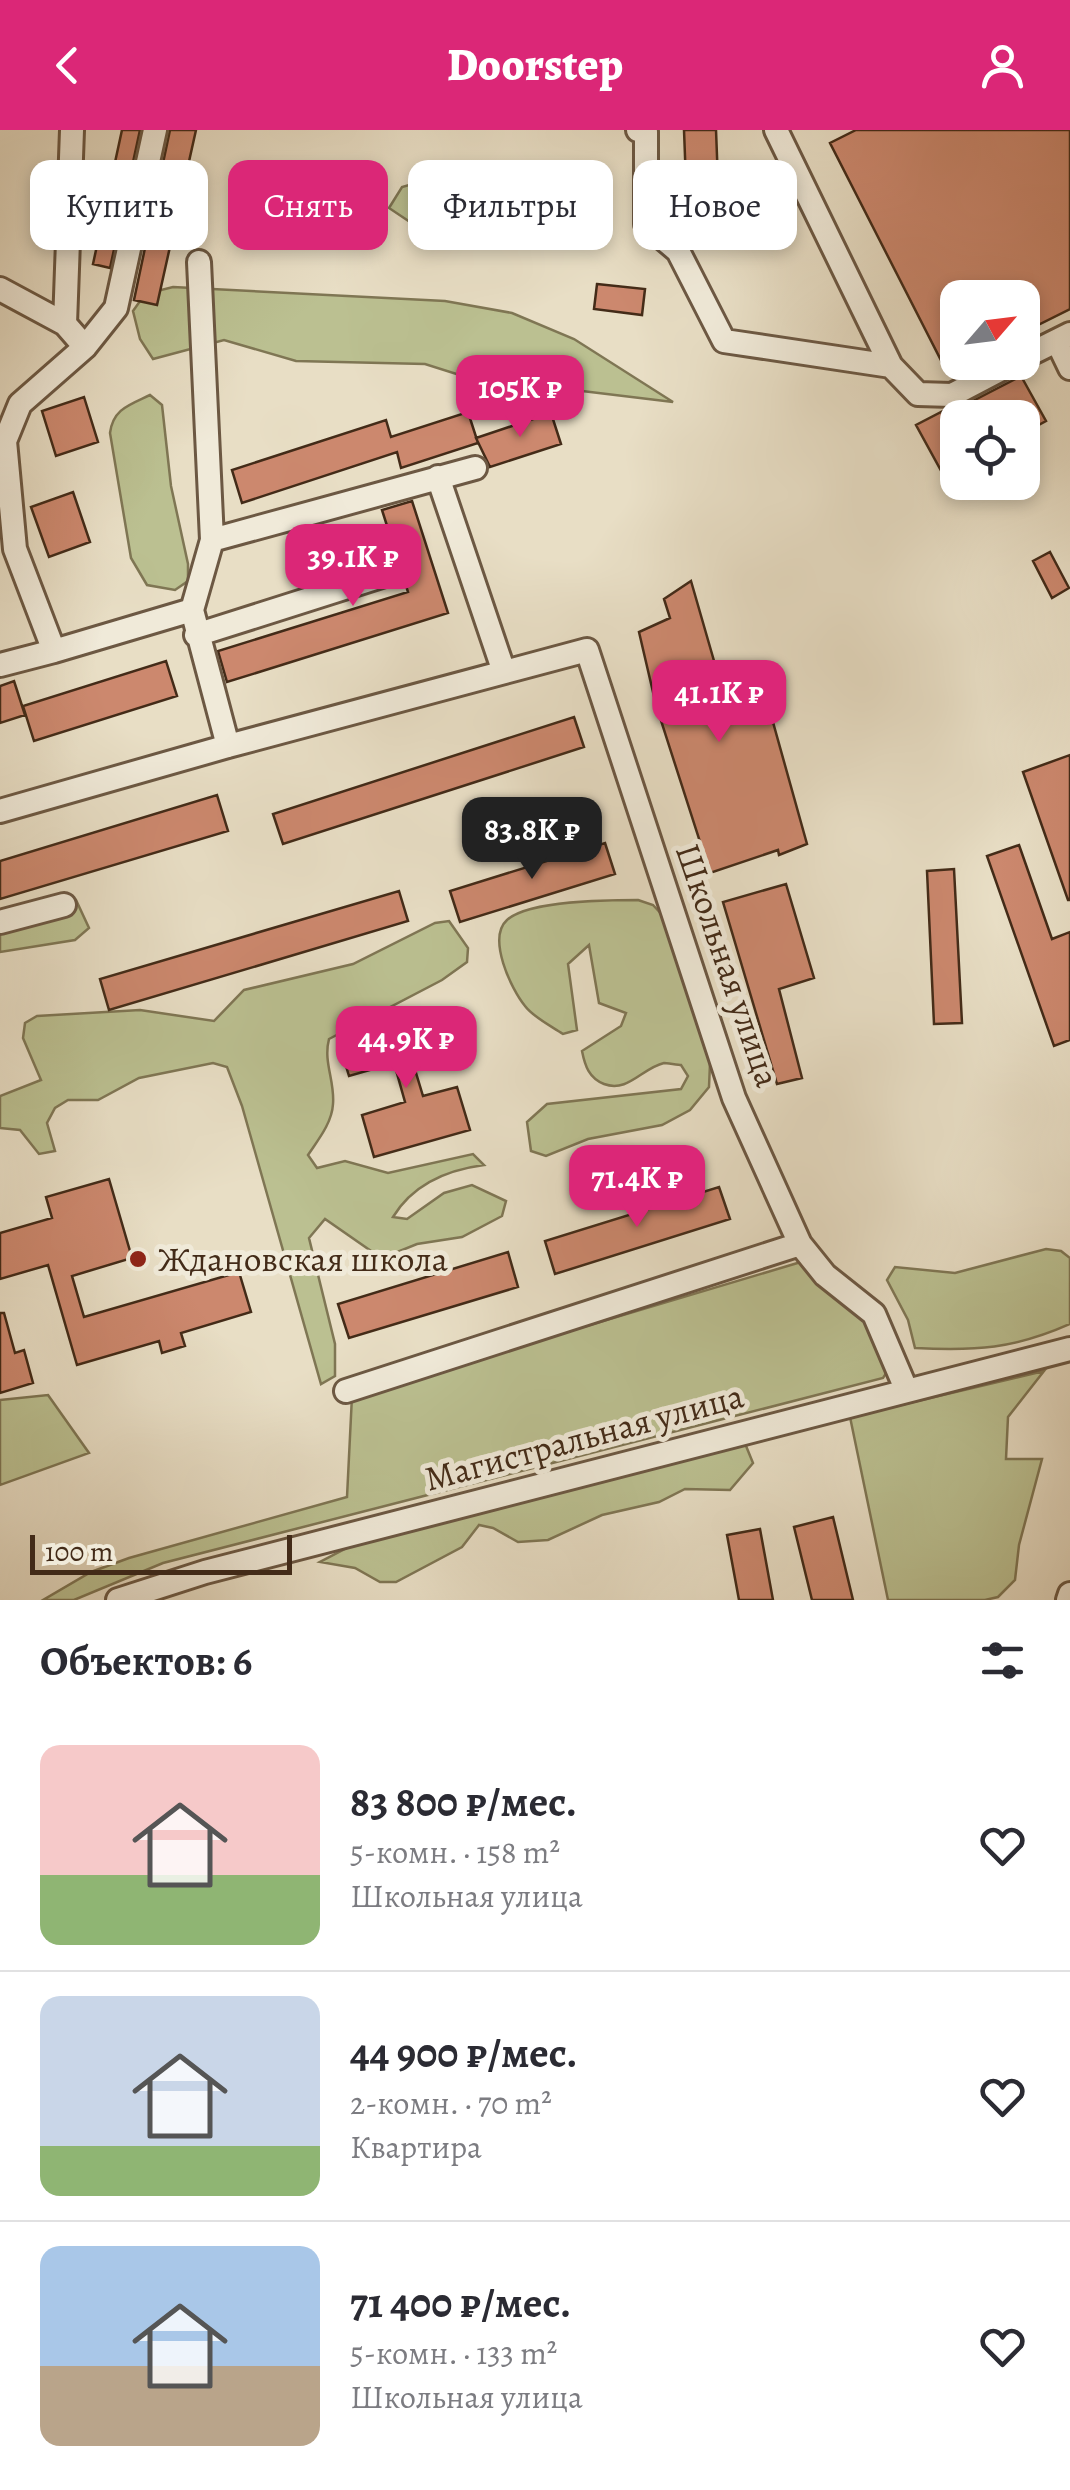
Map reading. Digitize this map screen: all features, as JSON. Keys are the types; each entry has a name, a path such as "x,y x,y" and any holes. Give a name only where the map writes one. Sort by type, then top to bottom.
{"street":[{"path":"65,324 72,130"},
{"path":"54,651 14,548 5,441 20,404 85,347 116,308 155,130"},
{"path":"638,130 646,132 646,224 678,250 724,341 891,366"},
{"path":"780,131 891,366 918,394 952,394 979,380"},
{"path":"199,262 212,540 192,610 228,746"},
{"path":"0,289 65,324 85,347"},
{"path":"1040,349 1063,338 1070,368"},
{"path":"212,540 476,468"},
{"path":"438,477 504,672"},
{"path":"196,635 385,575"},
{"path":"0,664 192,610"},
{"name":"Школьная улица","path":"0,811 587,650 734,1098 800,1244 825,1275 874,1314 906,1389"},
{"path":"0,922 64,905"},
{"path":"346,1391 800,1244"},
{"name":"Магистральная улица","path":"118,1600 205,1572 1070,1350"}],"green space":[{"path":"408,185 408,221 389,208 402,187"},
{"path":"173,287 445,301 512,313 574,339 673,402 549,387 507,390 425,364 296,361 224,340 153,359 140,339 133,311 145,294"},
{"path":"150,395 162,405 171,486 188,564 188,581 175,590 147,585 131,558 110,433 118,413"},
{"path":"60,899 76,900 89,928 75,940 0,952 0,922"},
{"path":"638,900 653,905 665,918 711,1040 709,1087 690,1110 662,1125 588,1139 546,1156 531,1151 527,1122 547,1104 681,1089 688,1076 681,1065 664,1063 620,1085 604,1084 591,1075 582,1051 621,1026 626,1013 599,1003 589,945 568,964 577,1030 563,1034 537,1018 513,988 500,951 501,928 518,913 533,908 570,902"},
{"path":"449,921 468,948 467,962 442,980 329,1039 332,1111 308,1155 317,1168 345,1161 388,1173 473,1154 484,1165 432,1180 410,1196 393,1217 407,1219 444,1193 472,1185 506,1201 502,1216 462,1237 417,1244 390,1255 374,1253 325,1219 309,1238 335,1344 335,1376 321,1384 242,1106 227,1067 213,1063 139,1078 98,1100 68,1100 55,1108 47,1123 55,1151 39,1154 20,1130 0,1128 0,1096 41,1080 23,1038 25,1023 37,1016 140,1010 214,1021 244,990 353,964 435,923"},
{"path":"1046,1249 1061,1251 1070,1258 1070,1324 1031,1339 994,1346 915,1348 908,1320 887,1280 895,1267 955,1273"},
{"path":"801,1262 868,1315 891,1366 883,1378 163,1563 74,1600 43,1600 91,1572 129,1558 347,1497 352,1396"},
{"path":"1044,1371 1008,1417 1006,1459 1042,1459 1019,1545 1015,1580 998,1597 985,1600 888,1600 850,1417"},
{"path":"48,1395 89,1453 0,1485 0,1400"},
{"path":"744,1441 753,1463 730,1490 685,1489 659,1502 602,1515 548,1540 518,1542 479,1525 462,1547 396,1582 380,1582 355,1568 320,1562 368,1537"}],"building":[{"path":"122,130 140,130 133,160 116,160"},
{"path":"170,130 196,130 189,160 164,160"},
{"path":"684,130 716,130 717,160 685,160"},
{"path":"856,130 1070,130 1070,309 1040,324 1040,280 940,280 940,358 830,143"},
{"path":"96,250 114,250 110,268 93,264"},
{"path":"145,250 169,250 157,305 134,300"},
{"path":"597,284 645,289 642,315 594,309"},
{"path":"1013,380 1023,380 1034,400 974,400"},
{"path":"84,397 98,442 56,456 42,411"},
{"path":"468,412 478,443 401,468 397,452 242,503 232,470 386,420 391,437"},
{"path":"551,413 561,444 490,467 476,438"},
{"path":"940,413 940,469 916,425"},
{"path":"73,492 90,542 49,557 31,507"},
{"path":"412,501 448,613 227,682 218,651 408,592 382,510"},
{"path":"1050,552 1069,588 1052,598 1033,561"},
{"path":"691,581 725,699 764,690 807,844 710,873 656,705 639,632 670,618 664,599"},
{"path":"166,661 177,696 34,741 23,706"},
{"path":"14,681 25,715 0,723 0,686"},
{"path":"574,717 584,747 283,844 273,814"},
{"path":"1070,755 1070,900 1068,900 1023,772"},
{"path":"217,795 228,831 0,899 0,861"},
{"path":"605,843 615,874 460,922 450,891"},
{"path":"1019,845 1052,939 1070,932 1070,1040 1054,1046 987,856"},
{"path":"954,869 962,1023 934,1024 927,871"},
{"path":"786,884 814,978 779,989 802,1078 777,1084 723,902"},
{"path":"399,891 408,921 109,1010 100,979"},
{"path":"434,1019 441,1044 410,1053 423,1096 457,1087 470,1130 374,1157 362,1115 405,1102 394,1063 349,1076 340,1046"},
{"path":"109,1179 132,1258 72,1276 84,1317 239,1272 251,1312 181,1333 185,1346 162,1353 159,1341 77,1365 48,1265 0,1279 0,1233 52,1218 46,1197"},
{"path":"719,1187 730,1219 555,1274 545,1241"},
{"path":"508,1252 518,1287 349,1338 338,1304"},
{"path":"0,1313 4,1313 15,1353 24,1350 33,1383 0,1393"},
{"path":"833,1517 853,1600 812,1600 794,1527"},
{"path":"760,1529 773,1600 739,1600 727,1535"}],"place":[{"name":"Ждановская школа","path":"138,1259"}]}
